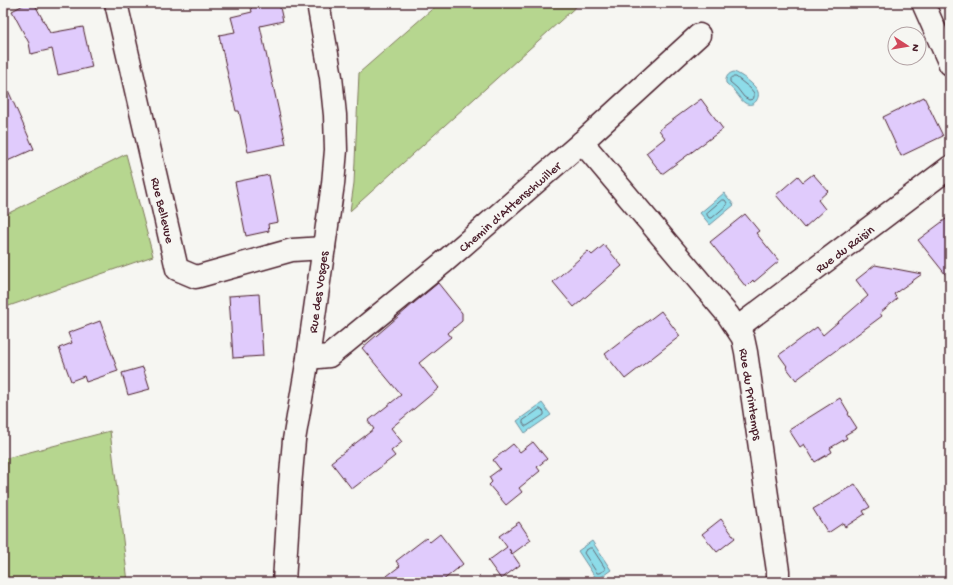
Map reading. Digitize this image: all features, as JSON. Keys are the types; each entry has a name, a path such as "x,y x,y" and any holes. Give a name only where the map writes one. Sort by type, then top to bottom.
{"street":[{"name":"Rue Bellevue","path":"116,3 177,269 196,277 292,250 324,248"},
{"name":"Rue des Vosges","path":"284,582 294,440 324,248 336,150 335,114 331,77 318,3"},
{"path":"923,3 950,64"},
{"name":"Chemin d'Attenschwiller","path":"308,358 329,356 444,262 582,142 699,35"},
{"name":"Rue du Printemps","path":"582,142 728,315 738,328 743,338 778,571 778,582"},
{"name":"Rue du Raisin","path":"738,328 950,166"}],"green space":[{"path":"439,3 580,3 350,211 354,183 359,73"},
{"path":"126,154 153,256 3,308 3,216"},
{"path":"110,431 128,582 3,582 3,459"}],"water":[{"path":"734,72 748,80 757,89 758,97 753,104 748,104 741,100 726,83 727,76"},
{"path":"724,193 734,205 710,225 700,213"},
{"path":"542,403 551,415 525,433 517,421"},
{"path":"592,541 611,570 597,580 578,551"}],"building":[{"path":"27,3 34,3 50,33 83,27 92,67 58,75 52,49 31,54 29,43 12,11"},
{"path":"250,3 279,3 283,21 260,26 286,144 248,152 239,111 236,111 219,35 235,32 231,17 252,12"},
{"path":"3,79 34,149 3,163"},
{"path":"924,97 943,136 901,156 883,117"},
{"path":"701,99 723,129 662,174 646,153 665,138 659,130"},
{"path":"813,174 828,191 818,200 825,209 804,228 776,195 798,176 803,182"},
{"path":"269,175 278,222 268,224 269,231 246,236 235,182"},
{"path":"745,214 759,231 756,233 779,261 746,287 710,242"},
{"path":"950,216 950,280 918,240"},
{"path":"604,245 622,266 574,307 553,282 588,251 592,255"},
{"path":"875,265 922,274 894,294 897,299 880,313 882,316 796,380 779,355 817,327 823,335 868,296 856,280"},
{"path":"438,283 462,313 462,321 448,333 451,337 419,363 439,388 391,428 402,442 391,451 395,456 352,489 331,462 374,429 368,421 401,395 362,348"},
{"path":"259,294 263,356 233,358 229,296"},
{"path":"661,311 680,336 625,379 605,354"},
{"path":"100,321 118,371 86,382 84,376 71,381 59,348 72,343 68,333"},
{"path":"143,367 150,389 128,395 122,373"},
{"path":"840,398 857,428 845,435 847,438 830,448 832,452 815,462 804,444 800,447 789,430"},
{"path":"533,442 547,459 537,467 540,471 519,488 522,492 506,505 489,485 492,482 489,477 500,469 493,460 513,444 520,452"},
{"path":"855,484 870,507 863,511 865,514 845,527 843,523 828,533 813,509"},
{"path":"721,519 735,538 717,552 702,534"},
{"path":"519,522 531,540 512,554 520,565 501,579 488,561 507,547 499,536"},
{"path":"440,534 463,564 441,582 379,582 400,566 396,561 426,538 430,542"}]}
